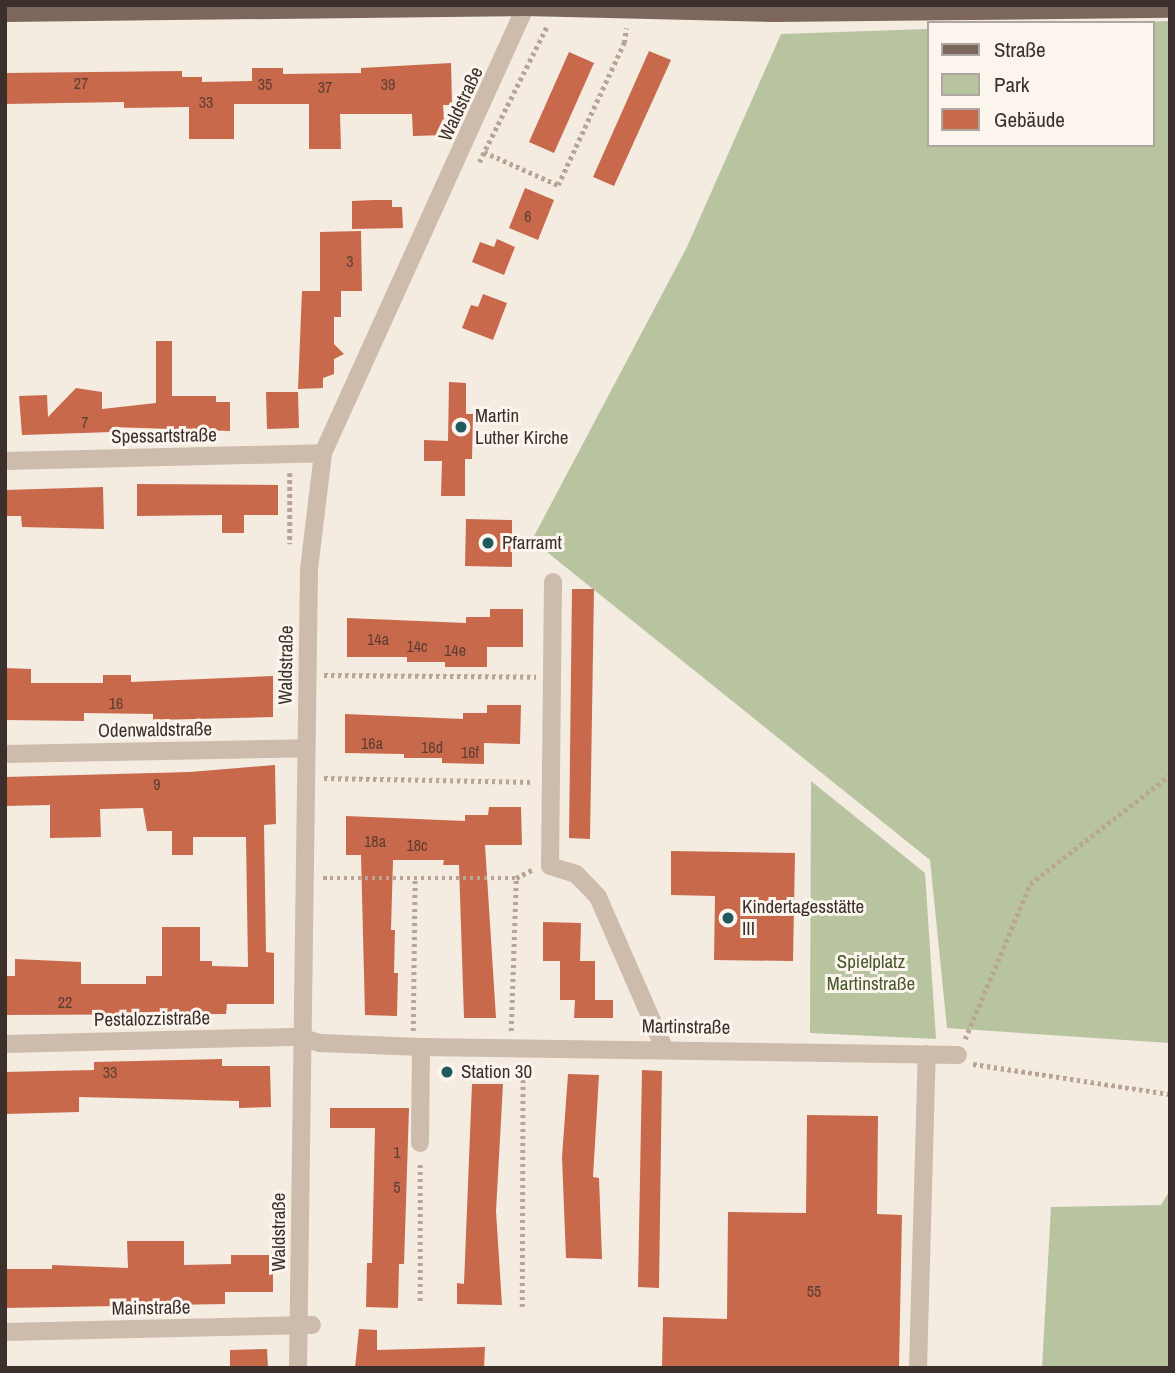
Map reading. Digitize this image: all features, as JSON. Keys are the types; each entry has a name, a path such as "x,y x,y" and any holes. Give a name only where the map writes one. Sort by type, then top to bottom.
{"main road":[{"path":"5,13 171,8 526,6 626,10 1170,9"}],"street":[{"name":"Waldstraße","path":"298,1368 305,1326 300,1037 309,569 323,453 526,6"},
{"name":"Spessartstraße","path":"5,461 323,453"},
{"path":"553,582 550,866 576,874 598,897 664,1048"},
{"name":"Odenwaldstraße","path":"5,754 306,748"},
{"name":"Pestalozzistraße","path":"5,1044 300,1037"},
{"name":"Martinstraße","path":"300,1037 320,1043 417,1047 664,1048 958,1055"},
{"path":"417,1047 420,1143"},
{"path":"918,1368 927,1054"},
{"name":"Mainstraße","path":"5,1332 305,1326"}],"path":[{"path":"484,152 558,185 624,43 626,10"},
{"path":"478,165 545,27"},
{"path":"322,662 322,688"},
{"path":"322,675 551,677"},
{"path":"321,765 321,791"},
{"path":"1170,775 1030,884 958,1055 965,1063 1170,1094"},
{"path":"321,778 551,782"},
{"path":"321,865 321,890"},
{"path":"321,878 516,878 526,871 550,866"},
{"path":"415,877 417,1047"},
{"path":"516,878 522,1307"},
{"path":"420,1143 420,1301"}],"green space":[{"path":"1170,21 1170,1043 947,1028 930,860 532,540 687,247 781,34 926,29 926,147 1154,147 1154,22"},
{"name":"Spielplatz Martinstraße","path":"811,781 925,873 936,1039 810,1033"},
{"path":"1170,1190 1170,1368 1042,1368 1051,1207 1161,1205"}],"building":[{"path":"649,51 671,60 614,186 593,177"},
{"path":"569,52 594,63 554,153 529,142"},
{"path":"451,63 452,105 443,105 445,135 413,136 412,114 340,114 341,149 309,149 309,104 234,104 234,139 189,139 189,107 124,108 124,102 5,104 5,73 182,71 182,77 202,77 202,82 252,81 252,68 283,68 283,74 361,73 361,68"},
{"path":"525,188 554,200 538,240 509,228"},
{"path":"392,200 392,207 402,207 403,228 352,229 352,201"},
{"path":"361,231 362,291 341,291 341,317 334,317 334,344 344,354 334,359 334,374 323,378 323,388 298,389 302,291 320,291 320,232"},
{"path":"497,239 515,247 504,275 472,262 480,242 494,247"},
{"path":"483,294 507,303 493,340 462,328 471,305 478,307"},
{"path":"156,341 172,341 172,396 216,396 216,402 230,402 230,431 112,427 112,432 22,435 19,396 47,395 48,417 76,388 102,392 102,409 156,403"},
{"name":"Martin Luther Kirche","path":"449,382 466,383 466,414 473,414 472,459 465,459 465,496 441,496 442,461 424,461 424,440 448,441"},
{"path":"266,392 298,392 299,428 267,429"},
{"path":"137,484 278,485 278,515 244,515 244,533 222,533 222,515 137,516"},
{"path":"103,487 104,529 22,527 21,516 5,516 5,490"},
{"name":"Pfarramt","path":"466,519 512,520 512,567 465,566"},
{"path":"572,589 594,589 590,839 569,838"},
{"path":"490,609 523,609 523,647 487,647 487,667 445,667 445,662 407,662 407,657 347,657 347,618 466,623 466,617 490,617"},
{"path":"5,668 31,669 31,683 103,683 103,675 131,675 131,682 273,676 273,717 153,720 153,714 84,713 84,721 6,720"},
{"path":"487,705 521,705 520,744 484,743 484,764 442,763 442,758 404,758 404,754 345,753 345,714 463,719 463,713 487,713"},
{"path":"275,765 276,824 264,825 266,952 274,953 274,1004 227,1004 226,1014 5,1015 5,976 15,976 15,959 81,962 81,984 146,984 146,976 162,976 162,927 200,927 200,961 212,961 212,966 248,967 246,837 193,837 193,855 172,855 172,831 147,831 143,808 100,809 101,837 50,838 50,805 5,806 5,777 190,772"},
{"path":"489,807 521,807 522,845 485,845 496,1018 464,1018 459,865 443,865 444,860 393,860 391,930 395,930 394,973 398,973 397,1016 365,1015 361,855 346,855 346,816 465,821 465,815 488,815"},
{"path":"671,851 795,853 793,961 714,960 715,896 671,895"},
{"path":"543,922 581,923 580,961 595,961 595,1000 613,1000 613,1018 574,1018 575,1000 560,1000 560,961 543,961"},
{"path":"222,1059 222,1066 270,1066 271,1107 239,1108 239,1101 79,1097 79,1112 5,1114 5,1072 94,1070 94,1062"},
{"path":"642,1070 662,1071 659,1288 638,1287"},
{"path":"568,1074 599,1075 593,1177 599,1178 602,1259 566,1258 562,1157"},
{"path":"472,1084 503,1084 496,1211 502,1305 457,1304 457,1283 464,1284"},
{"path":"330,1108 409,1108 404,1264 399,1264 398,1308 366,1307 367,1263 372,1263 375,1128 330,1128"},
{"path":"807,1115 878,1116 877,1214 902,1215 899,1368 662,1368 663,1317 727,1319 728,1212 806,1213"},
{"path":"127,1241 184,1241 184,1265 231,1264 231,1255 273,1255 273,1292 225,1292 225,1304 5,1308 5,1269 52,1269 52,1265 128,1268"},
{"path":"359,1329 377,1330 377,1350 485,1347 484,1368 355,1368"},
{"path":"267,1349 268,1368 230,1368 230,1350"}],"place":[{"name":"Martin Luther Kirche","path":"461,427"},
{"name":"Pfarramt","path":"488,543"},
{"name":"Kindertagesstätte III","path":"728,918"},
{"name":"Station 30","path":"447,1072"}]}
